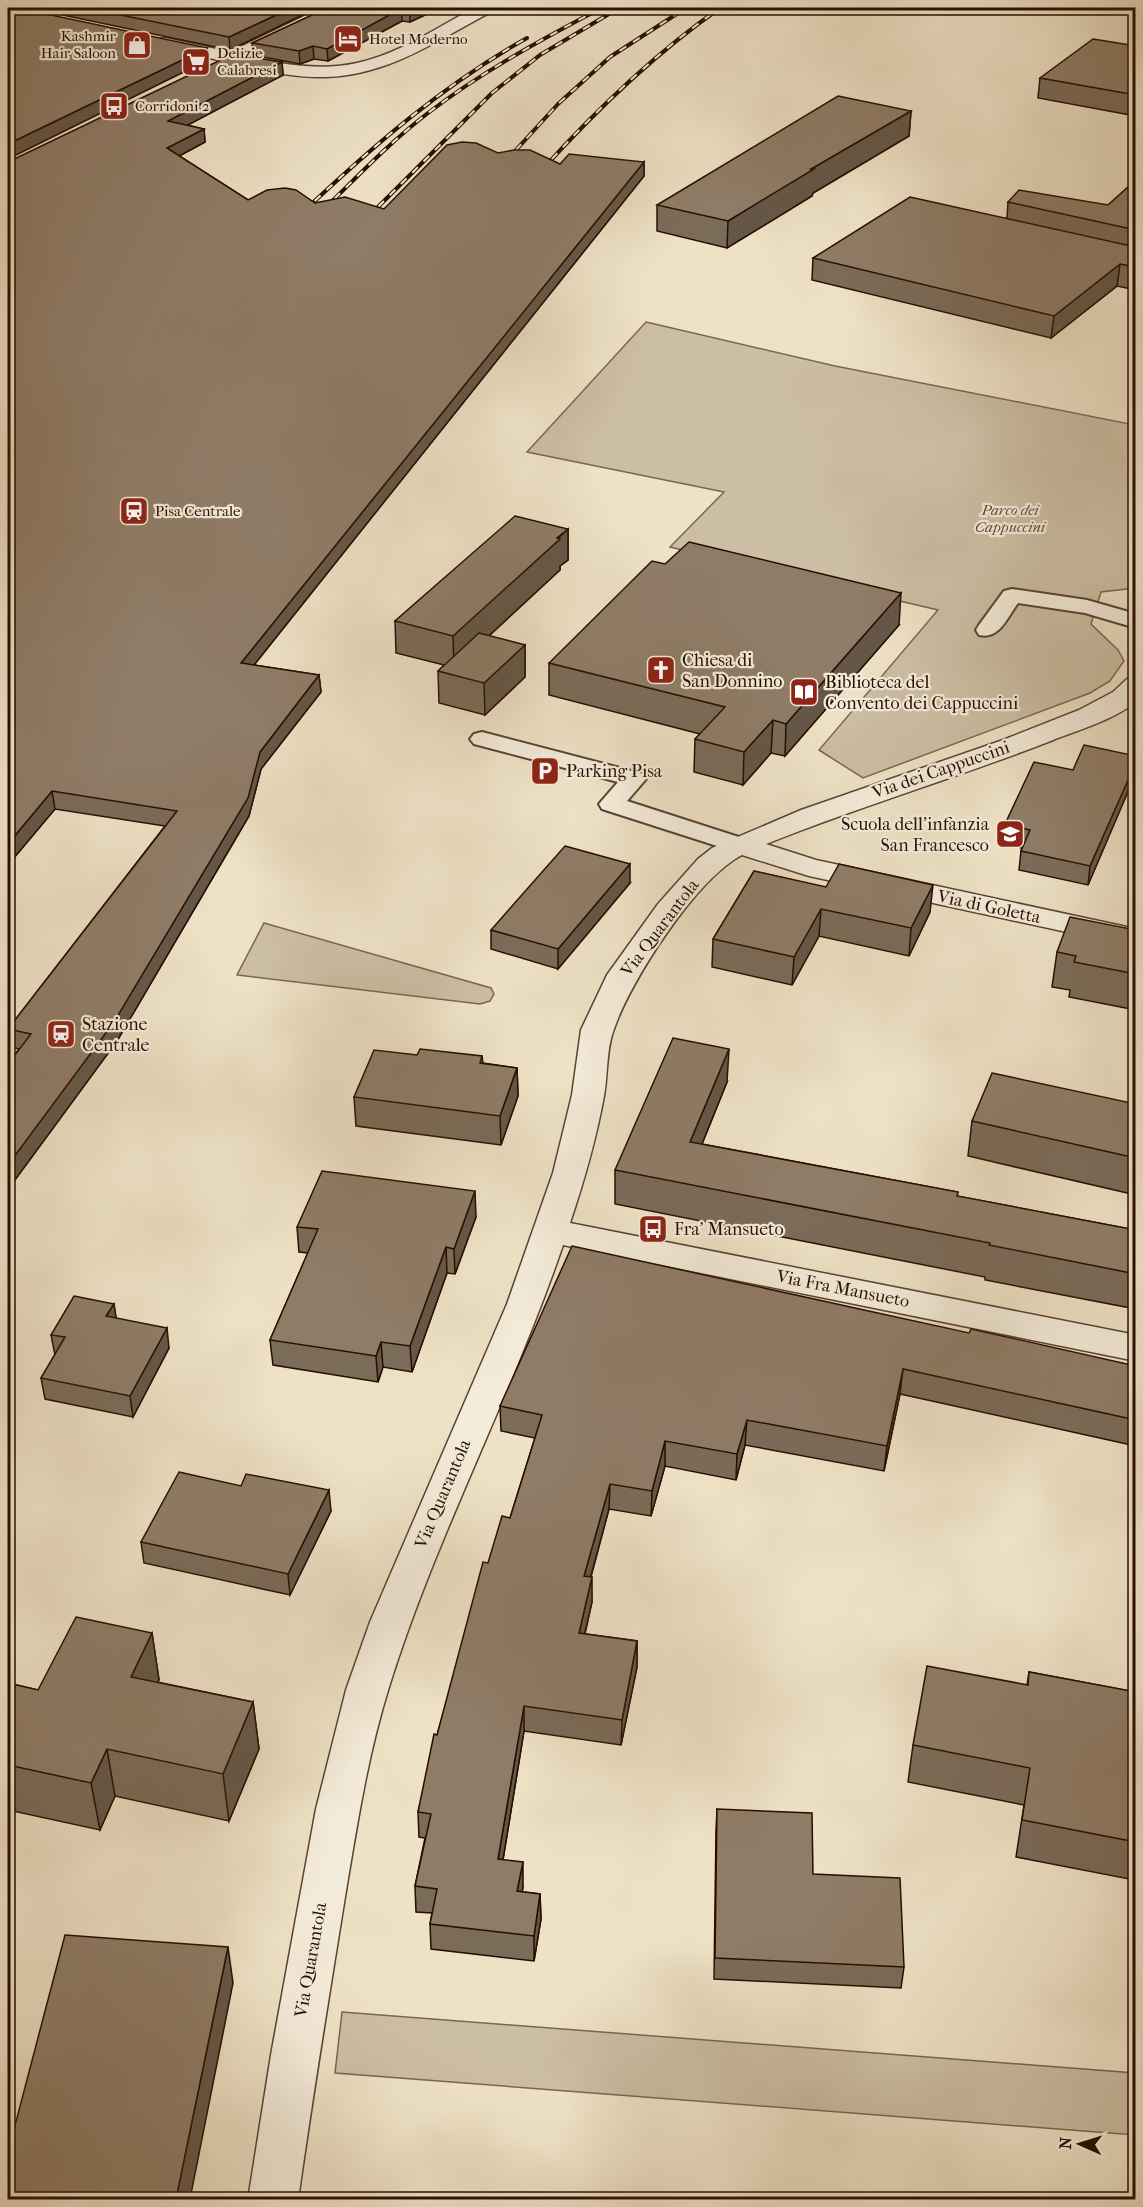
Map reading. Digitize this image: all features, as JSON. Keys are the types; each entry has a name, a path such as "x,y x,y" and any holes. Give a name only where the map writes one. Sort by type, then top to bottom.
{"street":[{"path":"210,68 333,8"},
{"path":"144,38 292,71 324,72 373,65 485,8"},
{"name":"Via dei Cappuccini","path":"739,845 831,808 1012,746 1089,716 1123,698 1136,685"},
{"name":"Via di Goletta","path":"739,845 808,867 1136,938"},
{"name":"Via Quarantola","path":"273,2199 295,2055 338,1809 367,1690 390,1622 525,1304 570,1173 588,1095 597,1030 610,1001 635,954 669,910 708,865 739,845"},
{"name":"Via Fra Mansueto","path":"550,1231 1136,1348"}],"lane":[{"path":"987,630 1012,596 1087,607 1136,621"},
{"path":"482,739 634,779 611,804 739,845"}],"green space":[{"name":"Parco dei Cappuccini","path":"646,322 835,366 1135,425 1135,588 1101,592 1091,624 1118,650 1124,661 1110,681 1090,693 863,778 819,750 938,610 670,547 724,492 527,452"},
{"path":"264,923 491,988 494,994 490,1001 480,1004 237,975"},
{"path":"342,2012 1135,2073 1135,2135 335,2073"}],"building":[{"path":"8,8 18,8 207,48 8,144"},
{"path":"86,8 291,8 229,37"},
{"path":"327,8 402,8 327,49 313,46 299,51 252,43"},
{"path":"1093,39 1136,46 1136,95 1040,78"},
{"path":"233,54 282,62 168,121 204,129 167,148 248,200 267,190 285,188 296,190 315,203 345,197 384,209 447,145 462,142 476,143 498,153 530,150 560,164 569,154 644,162 241,663 319,675 260,752 248,798 114,1022 8,1165 8,1064 31,1034 8,1029 177,811 52,791 8,844 8,162"},
{"path":"838,96 911,111 811,169 814,169 728,221 657,205"},
{"path":"1136,180 1136,230 1008,202 1019,190 1108,205"},
{"path":"910,197 1136,247 1136,267 1120,264 1054,316 813,258"},
{"path":"515,516 568,529 557,538 560,539 453,636 395,621"},
{"path":"689,542 901,593 786,724 773,720 744,752 695,739 725,707 549,663 652,561 665,564"},
{"path":"479,633 525,645 484,683 438,671"},
{"path":"1084,745 1136,756 1136,762 1090,866 1021,851 1030,830 1005,824 1034,762 1073,770"},
{"path":"565,846 630,864 558,949 491,930"},
{"path":"839,864 933,885 911,928 821,909 794,957 713,939 754,871 826,887"},
{"path":"1070,917 1136,930 1136,974 1074,962 1076,956 1057,952"},
{"path":"673,1038 729,1049 690,1142 958,1192 957,1196 1136,1230 1136,1274 989,1245 990,1243 615,1170"},
{"path":"420,1049 482,1056 480,1063 517,1068 500,1116 354,1097 374,1050 417,1055"},
{"path":"992,1073 1136,1104 1136,1158 972,1121"},
{"path":"322,1171 475,1191 454,1249 446,1247 410,1346 381,1342 376,1356 270,1340 318,1229 297,1227"},
{"path":"572,1246 969,1333 971,1329 1136,1366 1136,1420 903,1369 887,1446 747,1420 737,1454 665,1441 652,1491 610,1484 584,1576 592,1577 579,1633 637,1641 622,1720 524,1706 498,1859 523,1862 517,1891 540,1894 534,1936 430,1924 437,1889 415,1886 431,1814 418,1812 434,1734 437,1735 483,1562 488,1563 502,1516 510,1518 542,1415 500,1406"},
{"path":"74,1296 114,1304 106,1316 167,1328 130,1396 41,1378 65,1337 51,1335"},
{"path":"179,1472 241,1486 246,1474 329,1490 288,1574 141,1542"},
{"path":"76,1617 152,1633 131,1677 253,1702 223,1774 107,1749 91,1783 8,1765 8,1683 38,1690"},
{"path":"927,1666 1028,1685 1029,1672 1136,1692 1136,1842 1022,1820 1030,1768 913,1745"},
{"path":"717,1809 812,1813 813,1874 900,1878 904,1967 715,1958"},
{"path":"65,1935 228,1947 176,2199 8,2199 8,2152"}],"railway":[{"path":"367,218 492,93 540,55 619,8"},
{"path":"505,162 558,104 610,57 686,8"},
{"path":"541,171 626,84 720,8"},
{"path":"323,210 400,136 447,99 508,60 592,13"},
{"path":"303,212 382,140 438,96 496,56 527,38"}],"place":[{"name":"Hotel Moderno","path":"348,39"},
{"name":"Kashmir Hair Saloon","path":"137,45"},
{"name":"Delizie Calabresi","path":"196,62"},
{"name":"Corridoni 2","path":"114,106"},
{"name":"Pisa Centrale","path":"134,511"},
{"name":"Chiesa di San Donnino","path":"661,670"},
{"name":"Biblioteca del Convento dei Cappuccini","path":"804,692"},
{"name":"Parking Pisa","path":"545,771"},
{"name":"Scuola dell'infanzia San Francesco","path":"1010,834"},
{"name":"Stazione Centrale","path":"61,1034"},
{"name":"Fra' Mansueto","path":"653,1229"}]}
